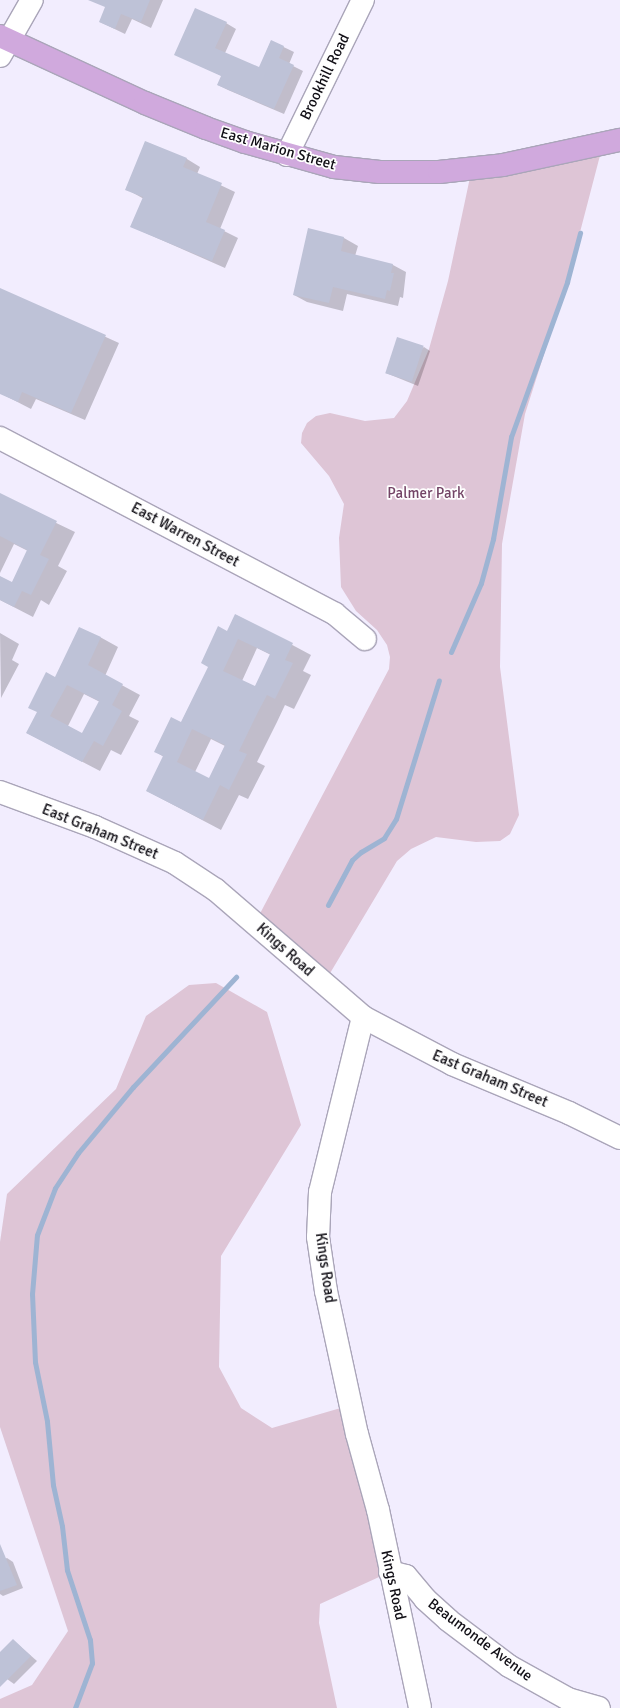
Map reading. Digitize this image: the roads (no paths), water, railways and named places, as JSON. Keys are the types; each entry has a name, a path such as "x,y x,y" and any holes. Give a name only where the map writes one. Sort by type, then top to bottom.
{"main road":[{"name":"East Marion Street","path":"3,44 145,103 245,142 287,155 342,168 380,172 439,172 503,165 620,140"}],"street":[{"path":"3,44 32,0"},
{"name":"Brookhill Road","path":"287,155 363,0"},
{"name":"East Warren Street","path":"0,438 335,614 365,639"},
{"name":"East Graham Street","path":"0,792 119,837 197,876"},
{"name":"Kings Road","path":"197,876 363,1017 320,1192 318,1237 328,1298 420,1708"},
{"name":"East Graham Street","path":"363,1017 452,1064 569,1113 620,1138"},
{"name":"Beaumonde Avenue","path":"390,1572 406,1576 448,1620 509,1666 568,1699 599,1708"}],"waterway":[{"path":"451,652 481,583 493,539 511,437 567,282 580,233"},
{"path":"328,905 352,860 361,852 384,838 396,819 439,680"},
{"path":"75,1708 92,1663 90,1640 67,1570 62,1526 53,1485 47,1421 35,1362 32,1294 37,1235 55,1188 78,1153 133,1087 236,977"}],"park label":[{"name":"Palmer Park","path":"426,494"}]}
